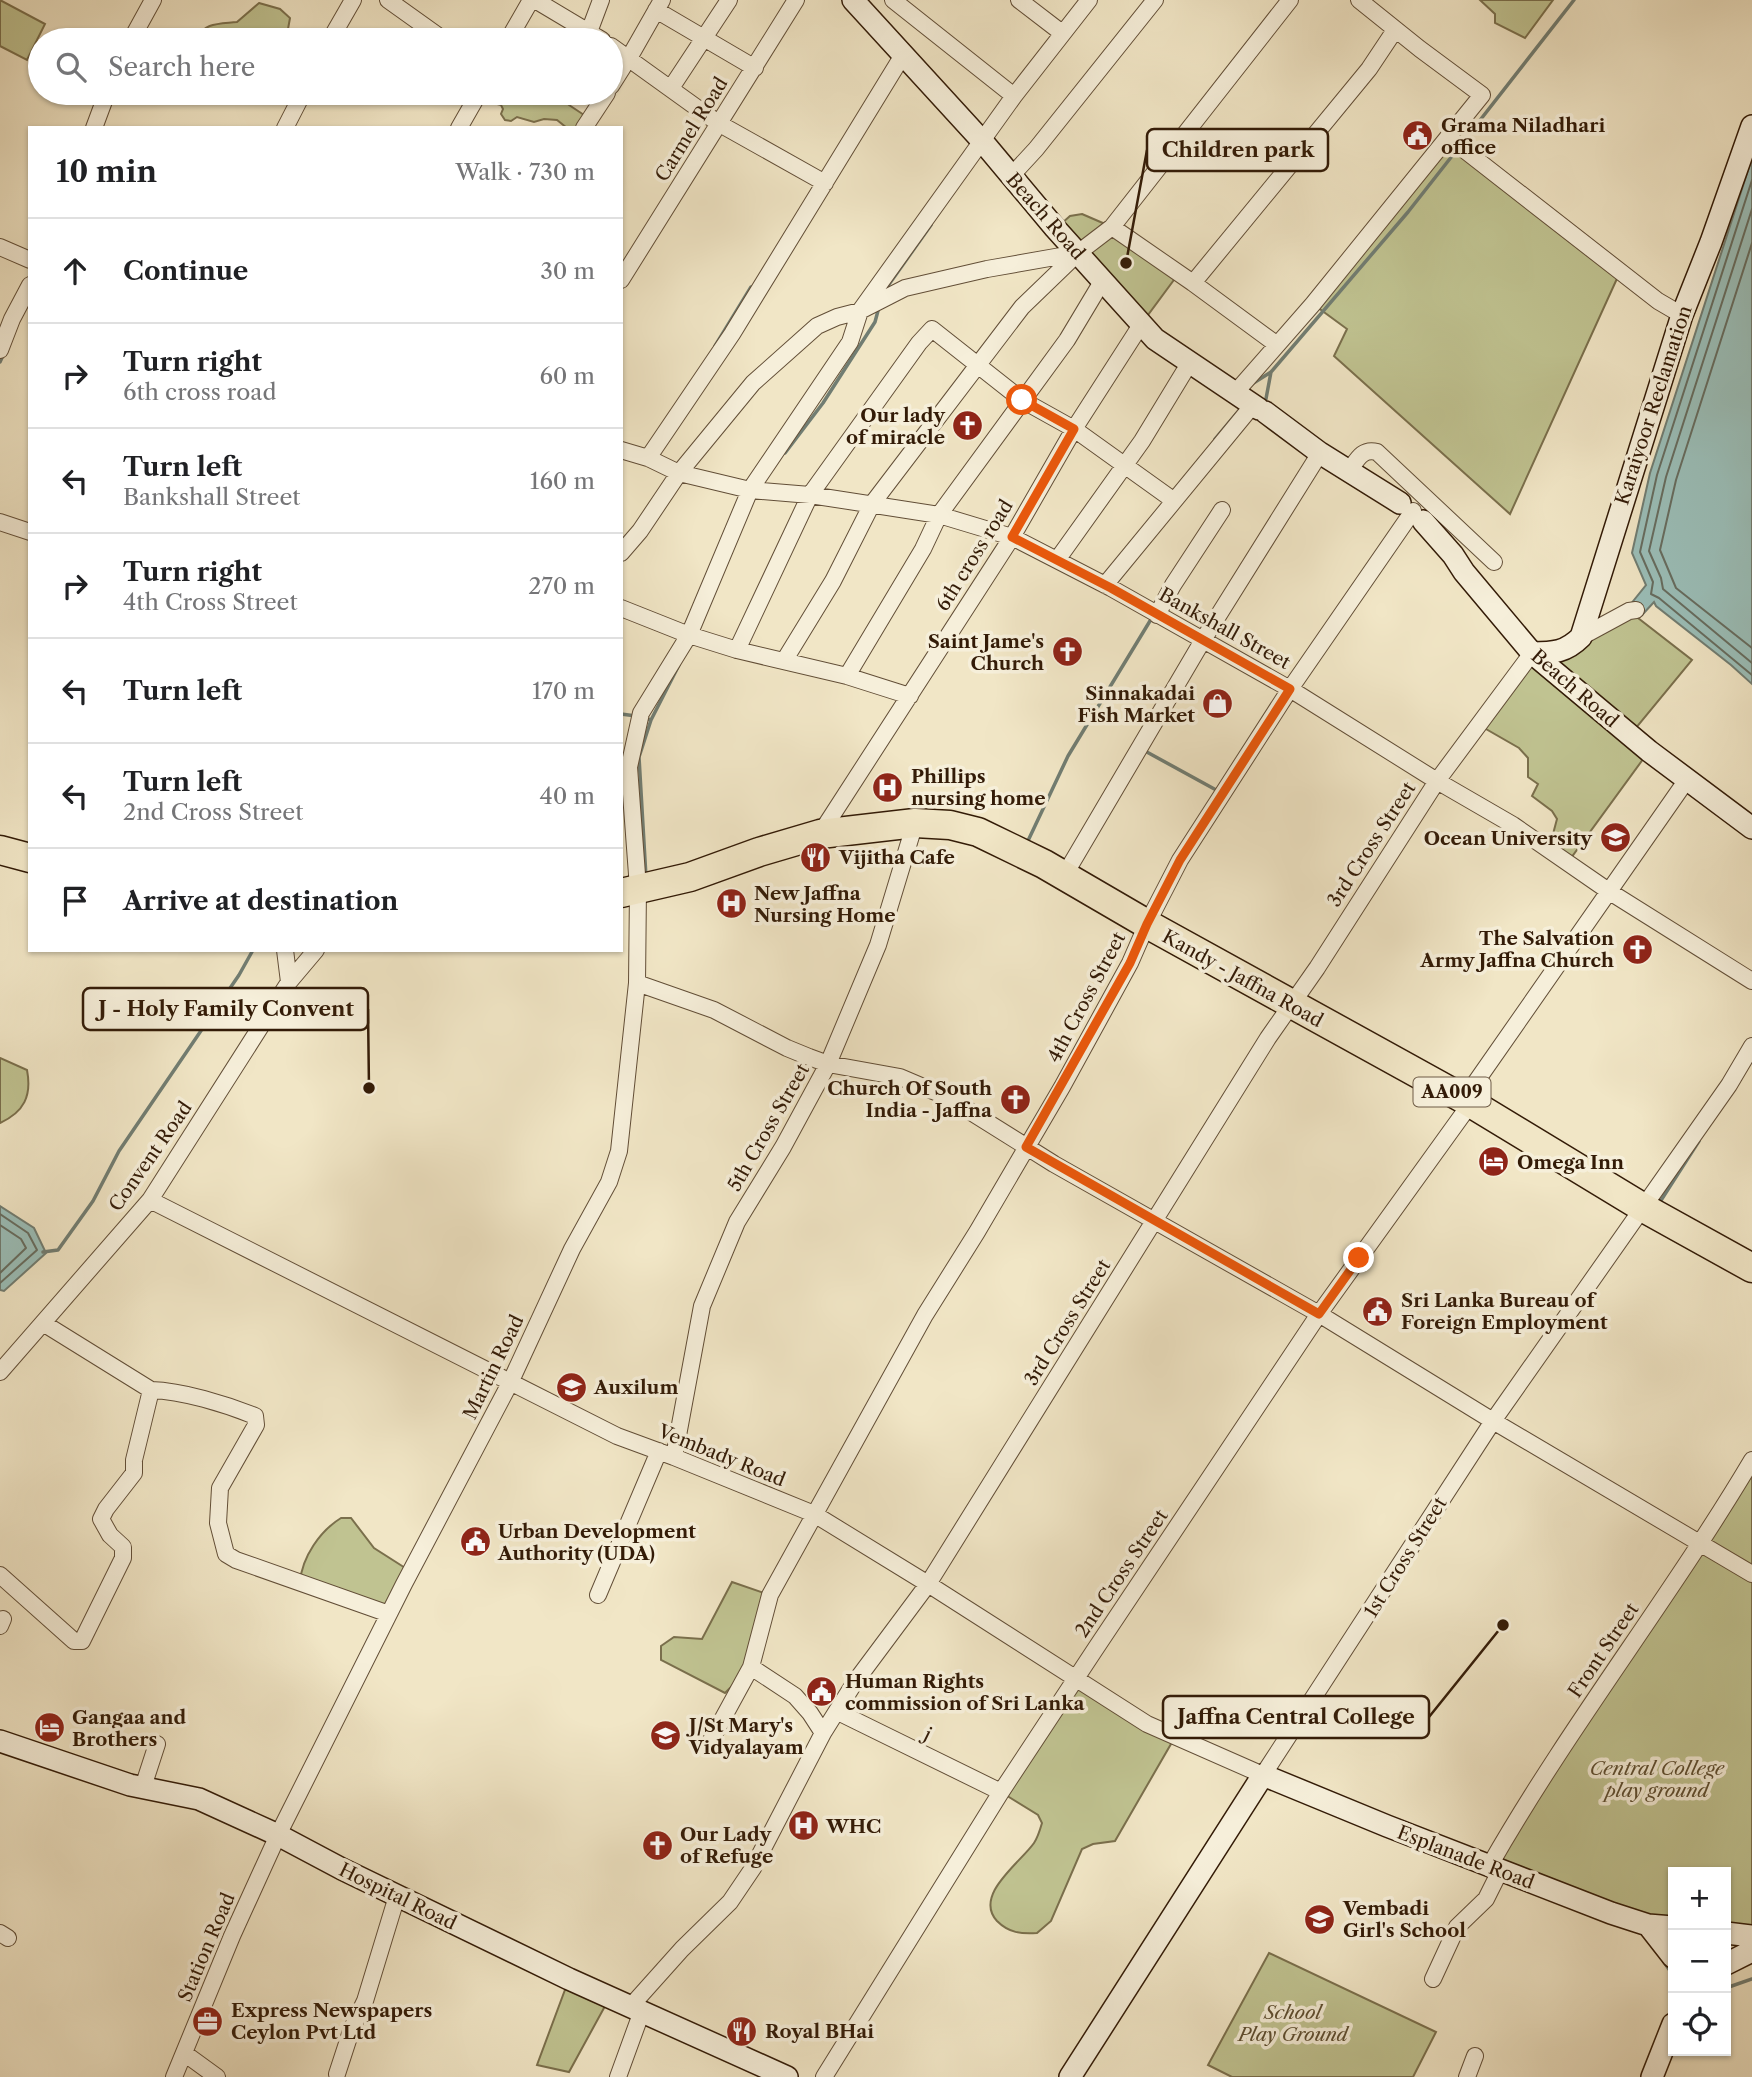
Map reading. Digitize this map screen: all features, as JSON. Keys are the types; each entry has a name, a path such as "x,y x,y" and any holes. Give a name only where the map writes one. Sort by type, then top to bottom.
{"highway":[{"name":"Kandy - Jaffna Road","path":"629,891 690,877 820,834 915,823 950,825 978,832 1019,850 1147,924 1468,1101 1642,1207 1752,1268"},
{"path":"0,850 28,857"}],"street":[{"path":"138,28 153,0"},
{"path":"337,28 353,0"},
{"path":"388,0 427,28"},
{"path":"516,28 533,0 581,28"},
{"path":"596,28 601,0"},
{"path":"671,88 729,0"},
{"name":"Carmel Road","path":"623,278 796,0"},
{"name":"Beach Road","path":"853,0 983,142 1155,339 1187,368 1253,405 1320,453 1410,511 1454,555 1464,572 1532,653 1686,781 1752,828"},
{"path":"893,0 1014,96"},
{"path":"1019,0 1062,33"},
{"name":"Martin Road","path":"278,1835 389,1614 510,1383 572,1249 609,1182 619,1151 637,983 629,891 629,767 641,713 689,635 750,490 850,342 860,312 1014,96 1089,0"},
{"path":"1012,175 1036,149 1155,0"},
{"path":"784,661 832,581 872,503 1023,307 1078,253 1112,227 1290,0"},
{"path":"1105,585 1253,405 1276,344 1313,304 1482,95 1359,0"},
{"path":"623,68 659,5 705,39 755,68"},
{"path":"1193,283 1369,69 1395,30"},
{"path":"648,458 732,334 903,55"},
{"path":"623,60 671,88 718,123 825,183"},
{"path":"95,126 103,105"},
{"path":"286,126 297,105"},
{"path":"460,126 472,105"},
{"path":"585,126 599,105"},
{"name":"Karaiyoor Reclamation","path":"1581,637 1682,315 1752,126"},
{"path":"1449,138 1658,300 1682,315"},
{"path":"1112,227 1276,344"},
{"path":"0,247 28,259"},
{"path":"623,551 640,531 678,473 753,383 817,326 837,317 860,312 905,288 1078,253"},
{"path":"847,676 923,549 939,515 1067,340 1103,280"},
{"path":"0,349 28,289"},
{"path":"737,650 810,495 919,343 932,329 1022,400 1074,429 1173,500"},
{"name":"6th cross road","path":"820,834 1012,537 1074,429 1137,331"},
{"path":"1057,560 1161,414 1187,368"},
{"name":"Bankshall Street","path":"623,451 648,458 678,473 750,490 872,503 939,515 1012,537 1105,585 1290,689 1523,832 1610,892 1752,981"},
{"path":"1349,471 1364,452 1377,452 1494,562"},
{"path":"1064,876 1202,640 1320,453"},
{"path":"1157,615 1222,510"},
{"name":"4th Cross Street","path":"710,1742 751,1667 770,1595 925,1315 1026,1147 1130,963 1180,860 1290,689 1410,511"},
{"path":"0,522 28,531"},
{"path":"623,609 689,635 737,650 847,676 909,696"},
{"path":"1532,653 1558,653 1581,637 1629,611 1636,610"},
{"name":"3rd Cross Street","path":"636,2009 682,1949 730,1902 753,1868 823,1733 855,1682 929,1584 1290,1003 1317,968 1437,781 1532,653"},
{"name":"2nd Cross Street","path":"824,2077 1001,1792 1319,1314 1686,781"},
{"name":"5th Cross Street","path":"598,1595 667,1454 702,1306 737,1222 828,1064 878,945 915,823"},
{"path":"286,952 289,982"},
{"name":"Convent Road","path":"0,1372 150,1200 289,982 314,952"},
{"path":"637,983 714,1010 787,1048 828,1064 900,1077 926,1086 1154,1222 1319,1314 1493,1421 1752,1574"},
{"name":"1st Cross Street","path":"1070,2077 1493,1421 1729,1085 1752,1046"},
{"name":"Vembady Road","path":"150,1200 617,1436 814,1514 929,1584 1147,1724 1263,1775"},
{"path":"43,1323 151,1390 187,1395 255,1416 256,1425 220,1488 218,1523 226,1554 236,1560 389,1614"},
{"path":"0,1575 74,1642 82,1641 123,1558 123,1547 110,1535 101,1519 106,1508 134,1474 151,1390"},
{"name":"Front Street","path":"1433,1979 1457,1927 1486,1899 1496,1867 1541,1780 1701,1544 1752,1460"},
{"path":"751,1667 795,1696 823,1733"},
{"name":"j","path":"838,1712 1001,1792"},
{"name":"Hospital Road","path":"0,1741 143,1787 199,1799 278,1835 569,1979 788,2077"},
{"path":"143,1787 157,1744"},
{"name":"Esplanade Road","path":"1263,1775 1611,1913 1648,1925 1668,1927"},
{"name":"Station Road","path":"174,2077 232,1936 278,1835"},
{"path":"337,2074 352,2028 365,2001 397,1896"},
{"path":"1648,1925 1668,1951"},
{"path":"1731,1934 1752,1936"},
{"path":"1731,1962 1752,1951"},
{"path":"618,2077 636,2009"},
{"path":"1652,2077 1668,2037"},
{"path":"184,2053 217,2077"},
{"path":"1466,2077 1475,2056"}],"green space":[{"path":"0,0 45,24 43,28 28,28 27,60 0,46"},
{"path":"1480,0 1553,0 1525,38 1495,23 1495,14"},
{"path":"259,3 280,9 290,18 288,28 206,28 237,22"},
{"path":"501,105 569,105 590,119 585,126 564,126 557,120 544,119 534,122 517,117 511,121 505,120 501,114"},
{"path":"1449,138 1620,272 1510,514 1334,356 1347,329 1313,304"},
{"path":"1082,214 1112,227 1179,273 1142,323 1062,223 1070,216"},
{"path":"1629,611 1692,660 1630,735 1649,751 1568,862 1544,845 1553,834 1557,819 1552,811 1532,796 1538,784 1528,777 1528,758 1519,748 1479,725 1532,653"},
{"path":"0,1058 27,1070 28,1088 20,1108 0,1123"},
{"name":"Central College play ground","path":"1752,1460 1752,1936 1731,1934 1731,1867 1668,1867 1668,1925 1490,1865"},
{"path":"341,1518 351,1518 374,1548 410,1571 389,1614 300,1582 304,1563 313,1546 333,1523"},
{"path":"732,1582 770,1595 751,1667 725,1693 661,1660 661,1646 674,1637 702,1639"},
{"path":"1077,1679 1175,1737 1115,1841 1093,1844 1082,1849 1051,1921 1037,1933 1015,1932 997,1921 991,1911 991,1901 1002,1879 1034,1843 1042,1823 1038,1815 1001,1792"},
{"name":"School Play Ground","path":"1269,1953 1436,2032 1413,2077 1232,2077 1208,2065"},
{"path":"569,1979 610,1997 569,2072 537,2065"}],"water":[{"path":"1752,158 1752,684 1654,602 1642,615 1630,605 1646,585 1632,553 1650,473"},
{"path":"0,1206 34,1228 46,1253 4,1291 0,1290"}],"waterway":[{"path":"1463,142 1574,0"},
{"path":"1252,384 1271,372 1408,212 1456,151"},
{"path":"885,290 931,225"},
{"path":"715,346 751,287"},
{"path":"785,453 823,403 875,322 879,307"},
{"path":"0,362 4,353"},
{"path":"1265,404 1271,372"},
{"path":"1215,439 1241,408"},
{"path":"1026,845 1068,756 1153,616"},
{"path":"644,718 651,720 679,665"},
{"path":"623,714 636,716"},
{"path":"646,877 639,757 651,720"},
{"path":"1145,751 1218,791"},
{"path":"43,1252 58,1250 93,1201 119,1151 252,952"},
{"path":"1658,1205 1699,1141"},
{"path":"1664,1962 1668,1968"},
{"path":"1731,1986 1752,1979"}],"place":[{"name":"Grama Niladhari office","path":"1418,136"},
{"name":"Children park","path":"1126,263"},
{"name":"Our lady of miracle","path":"968,426"},
{"name":"Saint Jame's Church","path":"1067,652"},
{"name":"Sinnakadai Fish Market","path":"1218,704"},
{"name":"Phillips nursing home","path":"888,787"},
{"name":"Ocean University","path":"1615,838"},
{"name":"Vijitha Cafe","path":"816,857"},
{"name":"New Jaffna Nursing Home","path":"731,904"},
{"name":"The Salvation Army Jaffna Church","path":"1637,949"},
{"name":"J - Holy Family Convent","path":"369,1088"},
{"name":"Church Of South India - Jaffna","path":"1015,1099"},
{"name":"Omega Inn","path":"1494,1162"},
{"name":"Sri Lanka Bureau of Foreign Employment","path":"1378,1311"},
{"name":"Auxilum","path":"571,1387"},
{"name":"Urban Development Authority (UDA)","path":"475,1542"},
{"name":"Jaffna Central College","path":"1503,1625"},
{"name":"Human Rights commission of Sri Lanka","path":"822,1692"},
{"name":"Gangaa and Brothers","path":"49,1728"},
{"name":"J/St Mary's Vidyalayam","path":"666,1736"},
{"name":"WHC","path":"803,1826"},
{"name":"Our Lady of Refuge","path":"657,1845"},
{"name":"Vembadi Girl's School","path":"1320,1919"},
{"name":"Express Newspapers Ceylon Pvt Ltd","path":"208,2021"},
{"name":"Royal BHai","path":"742,2031"}],"route":[{"path":"1022,400 1074,429 1012,537 1111,588 1290,689 1180,860 1130,963 1026,1147 1319,1314 1359,1258"}]}
